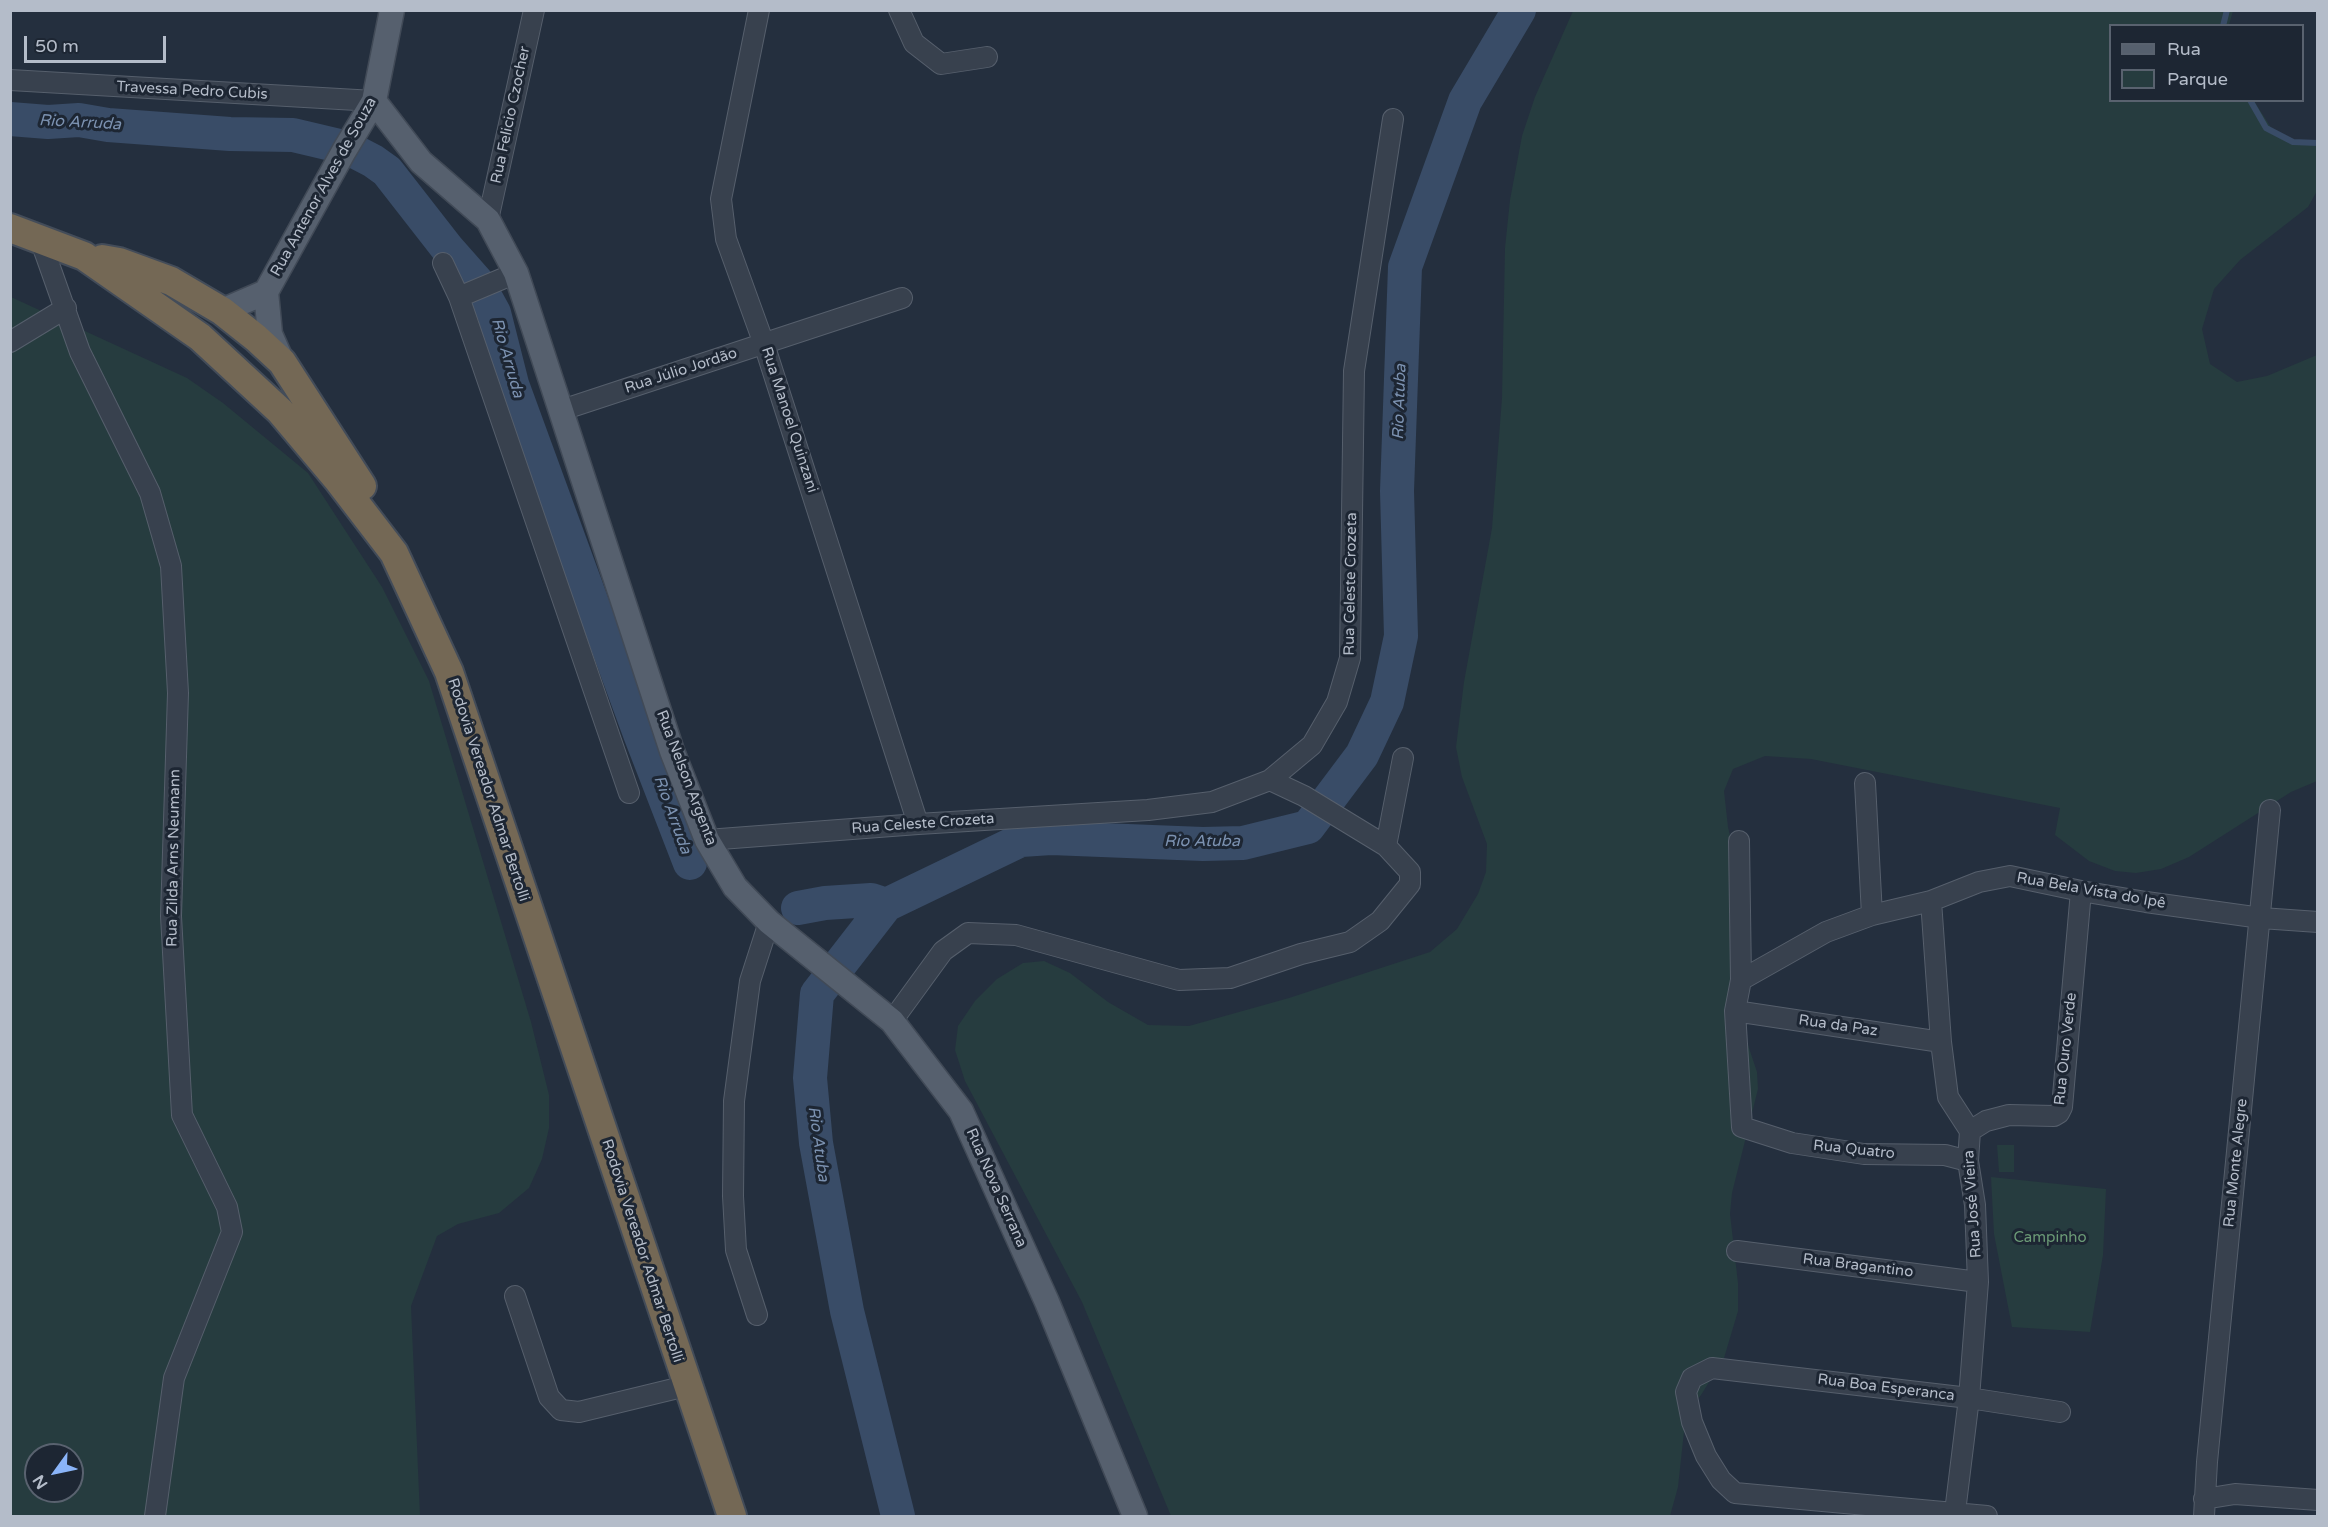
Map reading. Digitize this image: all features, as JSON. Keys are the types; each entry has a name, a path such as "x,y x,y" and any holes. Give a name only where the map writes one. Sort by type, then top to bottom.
{"highway":[{"name":"Rodovia Vereador Admar Bertolli","path":"10,228 84,256 200,337 280,411 338,480 394,553 449,672 686,1386 732,1516"},
{"path":"84,256 119,262 171,281 222,311 282,362 359,481 394,553"}],"main road":[{"name":"Rua Antenor Alves de Souza","path":"282,362 270,334 266,292 374,101 392,10"},
{"name":"Rua Nelson Argenta","path":"374,101 422,162 488,220 516,273 672,752 707,840 735,887 769,922"},
{"name":"Rua Antenor Alves de Souza","path":"222,311 266,292"},
{"name":"Rua Nova Serrana","path":"769,922 884,1014 961,1111 1047,1302 1135,1516"}],"street":[{"name":"Rua Felicio Czocher","path":"488,220 534,10"},
{"name":"Rua Manoel Quinzani","path":"759,10 721,199 726,239 765,344 918,824"},
{"path":"899,10 914,43 941,64 987,57"},
{"name":"Travessa Pedro Cubis","path":"10,80 374,101"},
{"name":"Rua Celeste Crozeta","path":"707,840 1148,810 1212,802 1270,780 1312,745 1337,702 1350,658 1354,371 1393,118"},
{"name":"Rua Zilda Arns Neumann","path":"40,239 80,352 150,493 171,566 178,693 171,916 182,1115 227,1207 232,1232 174,1378 155,1516"},
{"path":"443,263 459,297 629,793"},
{"path":"459,297 516,273"},
{"name":"Rua Júlio Jordão","path":"562,410 902,298"},
{"path":"10,342 66,308"},
{"path":"1386,846 1403,758"},
{"path":"884,1014 943,951 968,933 1016,935 1179,980 1230,978 1301,954 1350,942 1380,921 1410,884 1410,872 1386,846 1304,796 1270,780"},
{"path":"1865,783 1872,915"},
{"name":"Rua Monte Alegre","path":"2204,1508 2270,810"},
{"path":"1736,1011 1741,980 1739,841"},
{"name":"Rua Bela Vista do Ipê","path":"1741,980 1826,932 1872,915 1930,901 1979,882 2010,876 2081,891 2260,918 2318,922"},
{"name":"Rua Ouro Verde","path":"1970,1131 1986,1121 2009,1115 2054,1116 2062,1107 2081,891"},
{"name":"Rua José Vieira","path":"1930,901 1941,1042 1948,1097 1970,1131 1968,1161 1975,1206 1978,1282 1955,1512"},
{"path":"757,1315 736,1250 733,1196 734,1101 750,981 769,922"},
{"name":"Rua da Paz","path":"1736,1011 1941,1042"},
{"name":"Rua Quatro","path":"1736,1011 1742,1126 1792,1143 1864,1154 1945,1155 1968,1161"},
{"name":"Rua Bragantino","path":"1737,1251 1978,1282"},
{"path":"515,1296 549,1397 561,1410 579,1412 686,1386"},
{"name":"Rua Boa Esperanca","path":"1955,1512 1735,1493 1721,1480 1706,1456 1692,1422 1686,1392 1692,1378 1712,1368 1968,1398 2060,1412"},
{"path":"2204,1508 2235,1494 2318,1500"},
{"path":"1955,1512 1986,1516"}],"green space":[{"path":"1573,11 2233,11 2229,24 2109,24 2109,102 2255,102 2272,129 2298,143 2317,144 2317,191 2308,207 2240,260 2214,289 2202,329 2210,364 2237,382 2267,376 2317,355 2317,781 2291,792 2189,857 2161,869 2136,873 2115,871 2089,861 2055,835 2060,808 1811,759 1765,756 1733,769 1724,791 1728,827 1742,888 1745,1036 1757,1072 1758,1089 1732,1193 1730,1214 1738,1283 1738,1311 1724,1358 1701,1395 1686,1413 1678,1487 1670,1516 1171,1516 1082,1302 965,1081 955,1050 958,1026 975,1001 997,979 1023,963 1044,961 1070,973 1108,1002 1148,1025 1189,1026 1289,998 1430,952 1457,929 1478,894 1486,872 1487,844 1462,777 1456,747 1464,682 1492,528 1502,398 1505,248 1510,200 1522,136 1535,97"},
{"path":"11,297 187,378 223,403 308,473 382,587 429,681 531,1022 549,1095 549,1128 542,1159 529,1188 499,1213 458,1224 437,1236 411,1306 420,1516 11,1516"},
{"path":"1997,1145 2014,1145 2014,1172 1999,1172"},
{"name":"Campinho","path":"1991,1177 2106,1189 2103,1255 2090,1332 2012,1327 1994,1234"}],"waterway":[{"name":"Rio Atuba","path":"898,1516 847,1311 816,1143 810,1078 817,994 886,905 1021,840 1051,838 1203,844 1243,843 1308,827 1362,755 1387,702 1401,636 1397,491 1405,267 1465,101 1519,10"},
{"path":"2224,24 2227,10"},
{"path":"2251,102 2266,128 2293,142 2318,143"},
{"name":"Rio Arruda","path":"10,119 48,122 79,120 108,125 230,134 293,135 348,148 387,171 447,248 477,282 494,313 512,384 640,734 690,863"},
{"name":"Rio Arruda","path":"798,908 825,903 871,900 886,905"}]}
